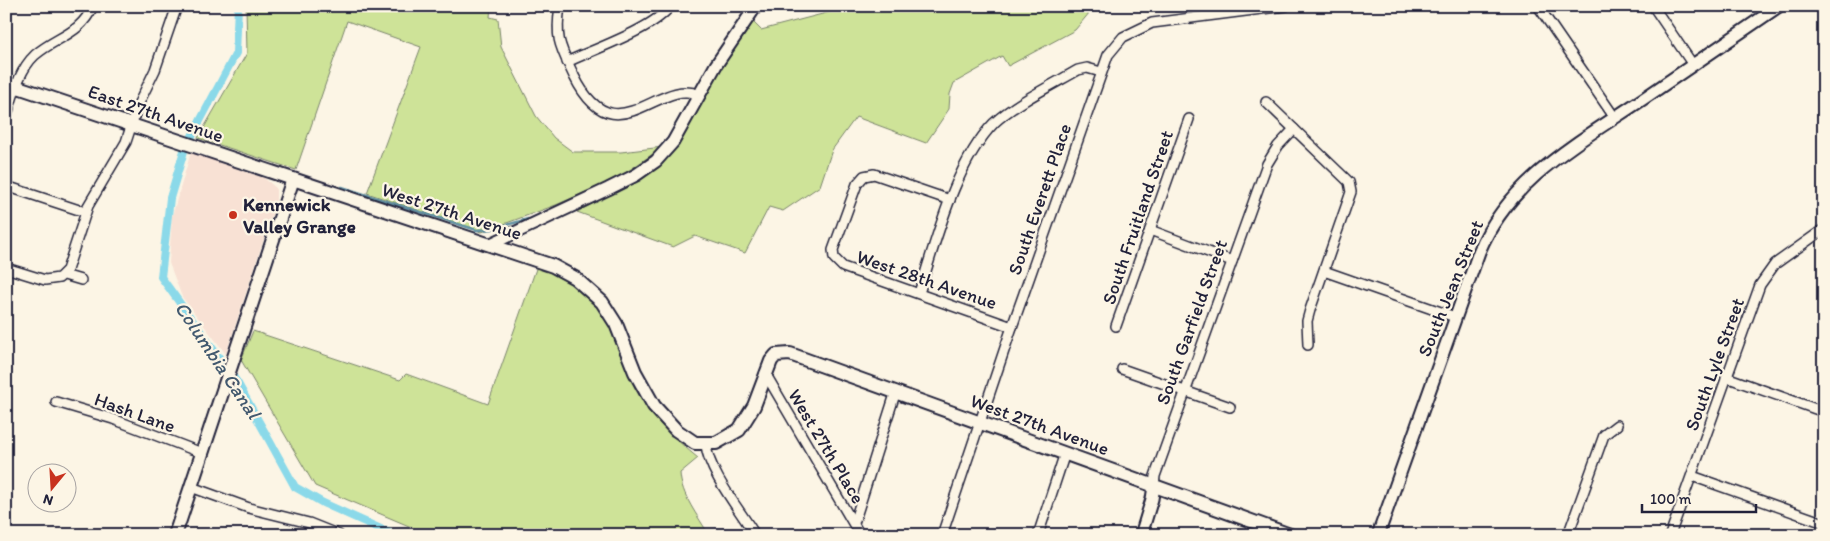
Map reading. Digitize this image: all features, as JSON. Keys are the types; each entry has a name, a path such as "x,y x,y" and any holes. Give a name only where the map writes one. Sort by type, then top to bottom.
{"main road":[{"name":"East 27th Avenue","path":"12,85 293,179"},
{"name":"West 27th Avenue","path":"293,179 491,244 553,266 570,275 592,292 616,324 635,372 654,406 683,436 695,443 706,445"},
{"path":"175,535 293,179"},
{"name":"West 27th Avenue","path":"766,373 776,355 785,353 795,355 1290,535"},
{"path":"706,445 724,441 744,425 766,373"}],"street":[{"path":"6,118 12,85 35,56 81,26 93,6"},
{"path":"61,277 85,212 98,185 126,142 138,105 155,70 177,6"},
{"path":"560,6 557,37 583,93 596,106 614,113 634,111 683,92 699,95"},
{"path":"567,62 648,25 665,13 670,6"},
{"path":"491,244 608,189 645,169 673,142 716,65 756,6"},
{"name":"South Everett Place","path":"942,535 979,422 1108,55 1123,37 1144,26 1285,6"},
{"path":"1538,6 1615,118"},
{"path":"1653,6 1693,65"},
{"name":"South Jean Street","path":"1378,535 1484,240 1508,203 1549,164 1693,65 1771,8"},
{"path":"919,293 950,200 969,160 995,123 1078,70 1087,68 1101,72"},
{"path":"1266,102 1351,186 1310,310 1308,345"},
{"name":"South Fruitland Street","path":"1116,326 1189,119"},
{"name":"South Garfield Street","path":"1141,535 1152,499 1155,476 1267,164 1278,146 1294,129"},
{"name":"West 28th Avenue","path":"950,200 874,174 864,176 857,184 833,250 834,258 842,267 1012,327"},
{"path":"6,186 85,212"},
{"path":"1150,230 1232,261"},
{"name":"South Lyle Street","path":"1670,535 1760,285 1767,272 1784,257 1823,232"},
{"path":"6,268 45,280 61,277 81,280"},
{"path":"1324,270 1455,317"},
{"path":"1122,369 1230,407"},
{"name":"West 27th Place","path":"766,373 860,535"},
{"path":"1726,377 1824,412"},
{"path":"854,522 896,391"},
{"name":"Hash Lane","path":"56,402 113,419 202,453"},
{"path":"1568,535 1604,435 1617,425"},
{"path":"706,445 713,466 755,535"},
{"path":"1038,535 1065,454"},
{"path":"1692,476 1824,523"},
{"path":"191,487 249,508 308,523 339,535"}],"shaded area":[{"path":"191,152 264,178 276,188 276,202 226,354 182,297 169,263 172,216"}],"green space":[{"path":"246,6 491,6 490,17 498,19 501,47 536,116 554,138 573,152 621,152 663,147 618,178 556,205 482,232 367,193 421,47 347,21 296,170 198,138 247,53"},
{"path":"853,6 1095,6 1075,30 1008,66 1002,56 954,83 950,94 949,109 926,143 856,117 832,150 820,186 783,211 769,207 745,253 695,236 673,247 577,212 647,174 705,95 752,21 761,30"},
{"path":"537,266 560,277 590,299 598,308 611,330 640,397 667,430 698,458 680,473 681,481 691,505 709,535 430,535 315,486 241,360 253,331 400,380 406,374 488,404"}],"waterway":[{"name":"Columbia Canal","path":"192,136 236,53 238,6"},
{"name":"Columbia Canal","path":"184,151 170,198 161,277 237,382 295,487 323,503 394,535"},
{"path":"342,187 477,230 492,229 528,219"}],"place":[{"name":"Kennewick Valley Grange","path":"233,215"}]}
